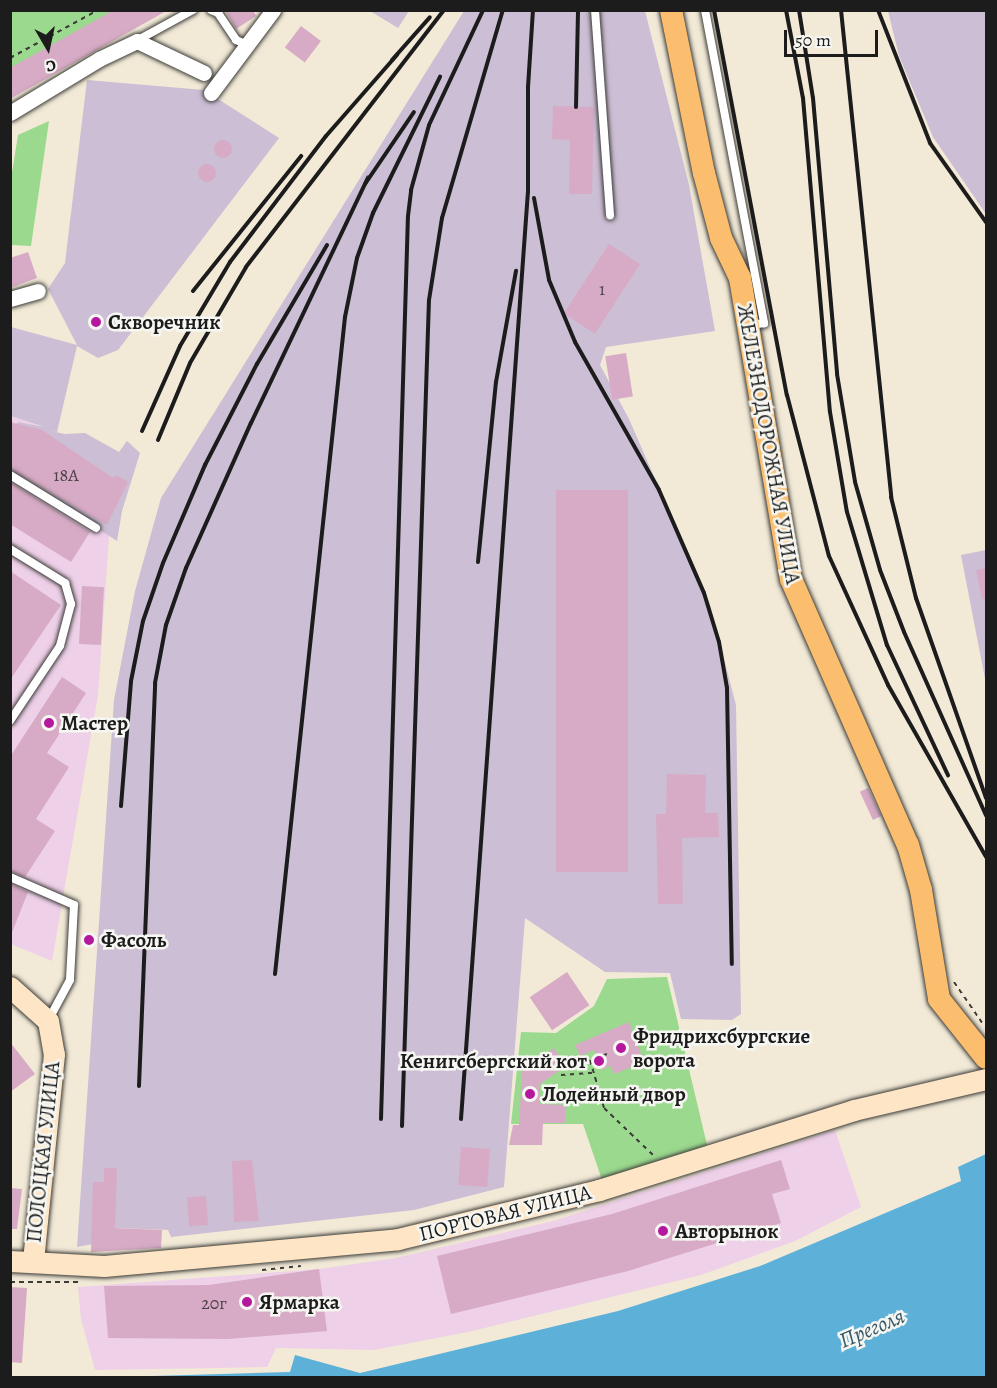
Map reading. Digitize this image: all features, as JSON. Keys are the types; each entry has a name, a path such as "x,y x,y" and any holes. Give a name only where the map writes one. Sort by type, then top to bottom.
{"main road":[{"name":"ЖЕЛЕЗНОДОРОЖНАЯ УЛИЦА","path":"672,10 704,173 721,238 740,278 791,579 908,845 921,890 939,999 987,1058"},
{"path":"10,987 48,1021"},
{"name":"ПОЛОЦКАЯ УЛИЦА","path":"33,1262 54,1054 48,1021"},
{"name":"ПОРТОВАЯ УЛИЦА","path":"10,1261 104,1266 398,1239 545,1204 854,1110 987,1079"}],"street":[{"path":"211,93 273,10"},
{"path":"10,113 99,59 137,41 204,73"},
{"path":"10,299 38,291"}],"lane":[{"path":"137,41 193,10"},
{"path":"211,10 218,13 236,39 248,45"},
{"path":"595,10 610,215"},
{"path":"705,10 764,323 748,326"},
{"path":"10,475 96,528"},
{"path":"10,549 64,583 71,603 60,646 10,721"},
{"path":"10,877 74,905 70,980 48,1021"}],"path":[{"path":"10,58 98,10"},
{"path":"948,972 987,1029"},
{"path":"607,1054 590,1060 604,1108 667,1168"},
{"path":"561,1075 594,1073"}],"shaded area":[{"path":"409,10 398,28 370,11"},
{"path":"464,11 645,11 689,185 715,331 606,347 600,365 629,419 710,605 736,705 741,1014 732,1020 681,1019 670,973 605,972 525,918 504,1187 414,1210 171,1237 168,1230 93,1227 93,1244 77,1247 114,700 135,591 161,498"},
{"path":"888,11 986,11 986,214 933,137 899,56"},
{"path":"87,80 204,90 279,138 118,350 98,358 77,346 57,432 50,431 65,434 85,433 119,452 127,441 140,453 122,511 117,541 11,473 11,434 18,422 44,427 11,416 11,327 77,345 48,289 65,263"},
{"path":"11,416 57,432 132,479 110,523 98,695 52,961 11,944"},
{"path":"986,550 986,684 961,555"},
{"path":"835,1130 861,1207 795,1241 701,1275 468,1332 374,1350 276,1348 267,1367 95,1370 81,1319 78,1287 319,1269 396,1258 553,1221"}],"green space":[{"path":"11,10 114,11 11,68"},
{"path":"49,121 31,246 11,245 11,179 18,135"},
{"path":"667,977 708,1149 602,1180 583,1124 511,1124 521,1032 556,1033 594,1006 607,979"}],"water":[{"name":"Преголя","path":"986,1154 986,1377 117,1377 290,1372 295,1355 360,1373 618,1311 760,1266 961,1181 958,1167"}],"building":[{"path":"114,10 168,10 10,99 10,68"},
{"path":"225,10 253,10 256,16 236,29"},
{"path":"301,26 321,41 305,63 285,48"},
{"path":"553,106 594,107 592,194 569,194 570,140 552,139"},
{"path":"223,140 229,143 232,149 229,155 223,158 217,155 214,149 217,143"},
{"path":"207,164 213,167 216,173 213,179 207,182 201,179 198,173 201,167"},
{"path":"609,244 640,264 595,334 564,314"},
{"path":"28,252 37,278 10,288 10,258"},
{"path":"626,353 633,396 612,400 605,356"},
{"path":"10,422 42,430 113,478 116,475 128,482 107,525 10,469"},
{"path":"10,482 90,532 71,562 10,524"},
{"path":"556,490 628,490 628,872 556,872"},
{"path":"987,568 987,599 982,599 976,570"},
{"path":"10,571 61,605 10,680"},
{"path":"82,586 104,587 101,645 79,644"},
{"path":"62,677 86,693 47,753 69,767 36,819 55,831 25,877 10,871 10,757"},
{"path":"667,774 706,775 705,813 718,813 719,837 682,838 683,904 658,904 656,814 666,814"},
{"path":"868,788 881,816 873,820 860,792"},
{"path":"10,884 28,892 11,935 10,935"},
{"path":"567,972 589,1005 552,1030 530,997"},
{"name":"Фридрихсбургские ворота","path":"629,1022 644,1062 614,1074 611,1066 601,1070 594,1050 580,1056 575,1045"},
{"path":"10,1042 35,1074 10,1092"},
{"name":"Лодейный двор","path":"554,1048 566,1066 540,1084 539,1104 565,1105 565,1123 543,1123 542,1145 509,1145 513,1125 519,1125 522,1071"},
{"path":"461,1147 490,1149 487,1187 458,1185"},
{"path":"252,1160 259,1221 234,1222 232,1161"},
{"path":"781,1160 790,1189 772,1194 781,1223 628,1271 451,1314 437,1256 612,1214"},
{"path":"104,1168 117,1168 115,1228 162,1230 161,1248 91,1252 93,1182 104,1182"},
{"path":"11,1188 22,1189 17,1229 10,1229"},
{"path":"206,1196 208,1225 189,1226 187,1197"},
{"path":"319,1269 327,1331 228,1339 108,1338 104,1286 209,1285"},
{"path":"10,1287 27,1288 22,1363 10,1362"}],"railway":[{"path":"158,440 190,363 246,267 444,10"},
{"path":"381,1119 408,216 411,190 429,125 483,10"},
{"path":"402,1126 429,300 442,218 503,10"},
{"path":"461,1119 528,192 528,87 533,10"},
{"path":"576,107 578,10"},
{"path":"714,10 787,395 829,556 888,685 986,857"},
{"path":"786,10 803,98 830,412 847,512 887,645 948,775"},
{"path":"799,10 813,98 837,374 855,482 880,570 904,632 986,815"},
{"path":"841,10 891,497 916,598 986,798"},
{"path":"878,10 930,143 986,222"},
{"path":"392,60 430,17"},
{"path":"142,431 180,346 230,262 326,136 397,55"},
{"path":"275,974 345,317 357,258 373,213 440,77"},
{"path":"365,184 414,112"},
{"path":"193,291 301,156"},
{"path":"139,1086 155,683 166,625 186,568 251,423 368,178"},
{"path":"534,198 549,280 575,342 659,490 704,593 719,642 727,688 732,964"},
{"path":"121,806 131,681 143,621 163,563 205,465 257,364 327,245"},
{"path":"478,562 496,382 516,271"}],"place":[{"name":"Скворечник","path":"96,322"},
{"name":"Мастер","path":"49,723"},
{"name":"Фасоль","path":"89,940"},
{"name":"Фридрихсбургские ворота","path":"621,1048"},
{"name":"Кенигсбергский кот","path":"599,1061"},
{"name":"Лодейный двор","path":"530,1094"},
{"name":"Авторынок","path":"663,1231"},
{"name":"Ярмарка","path":"247,1302"}]}
